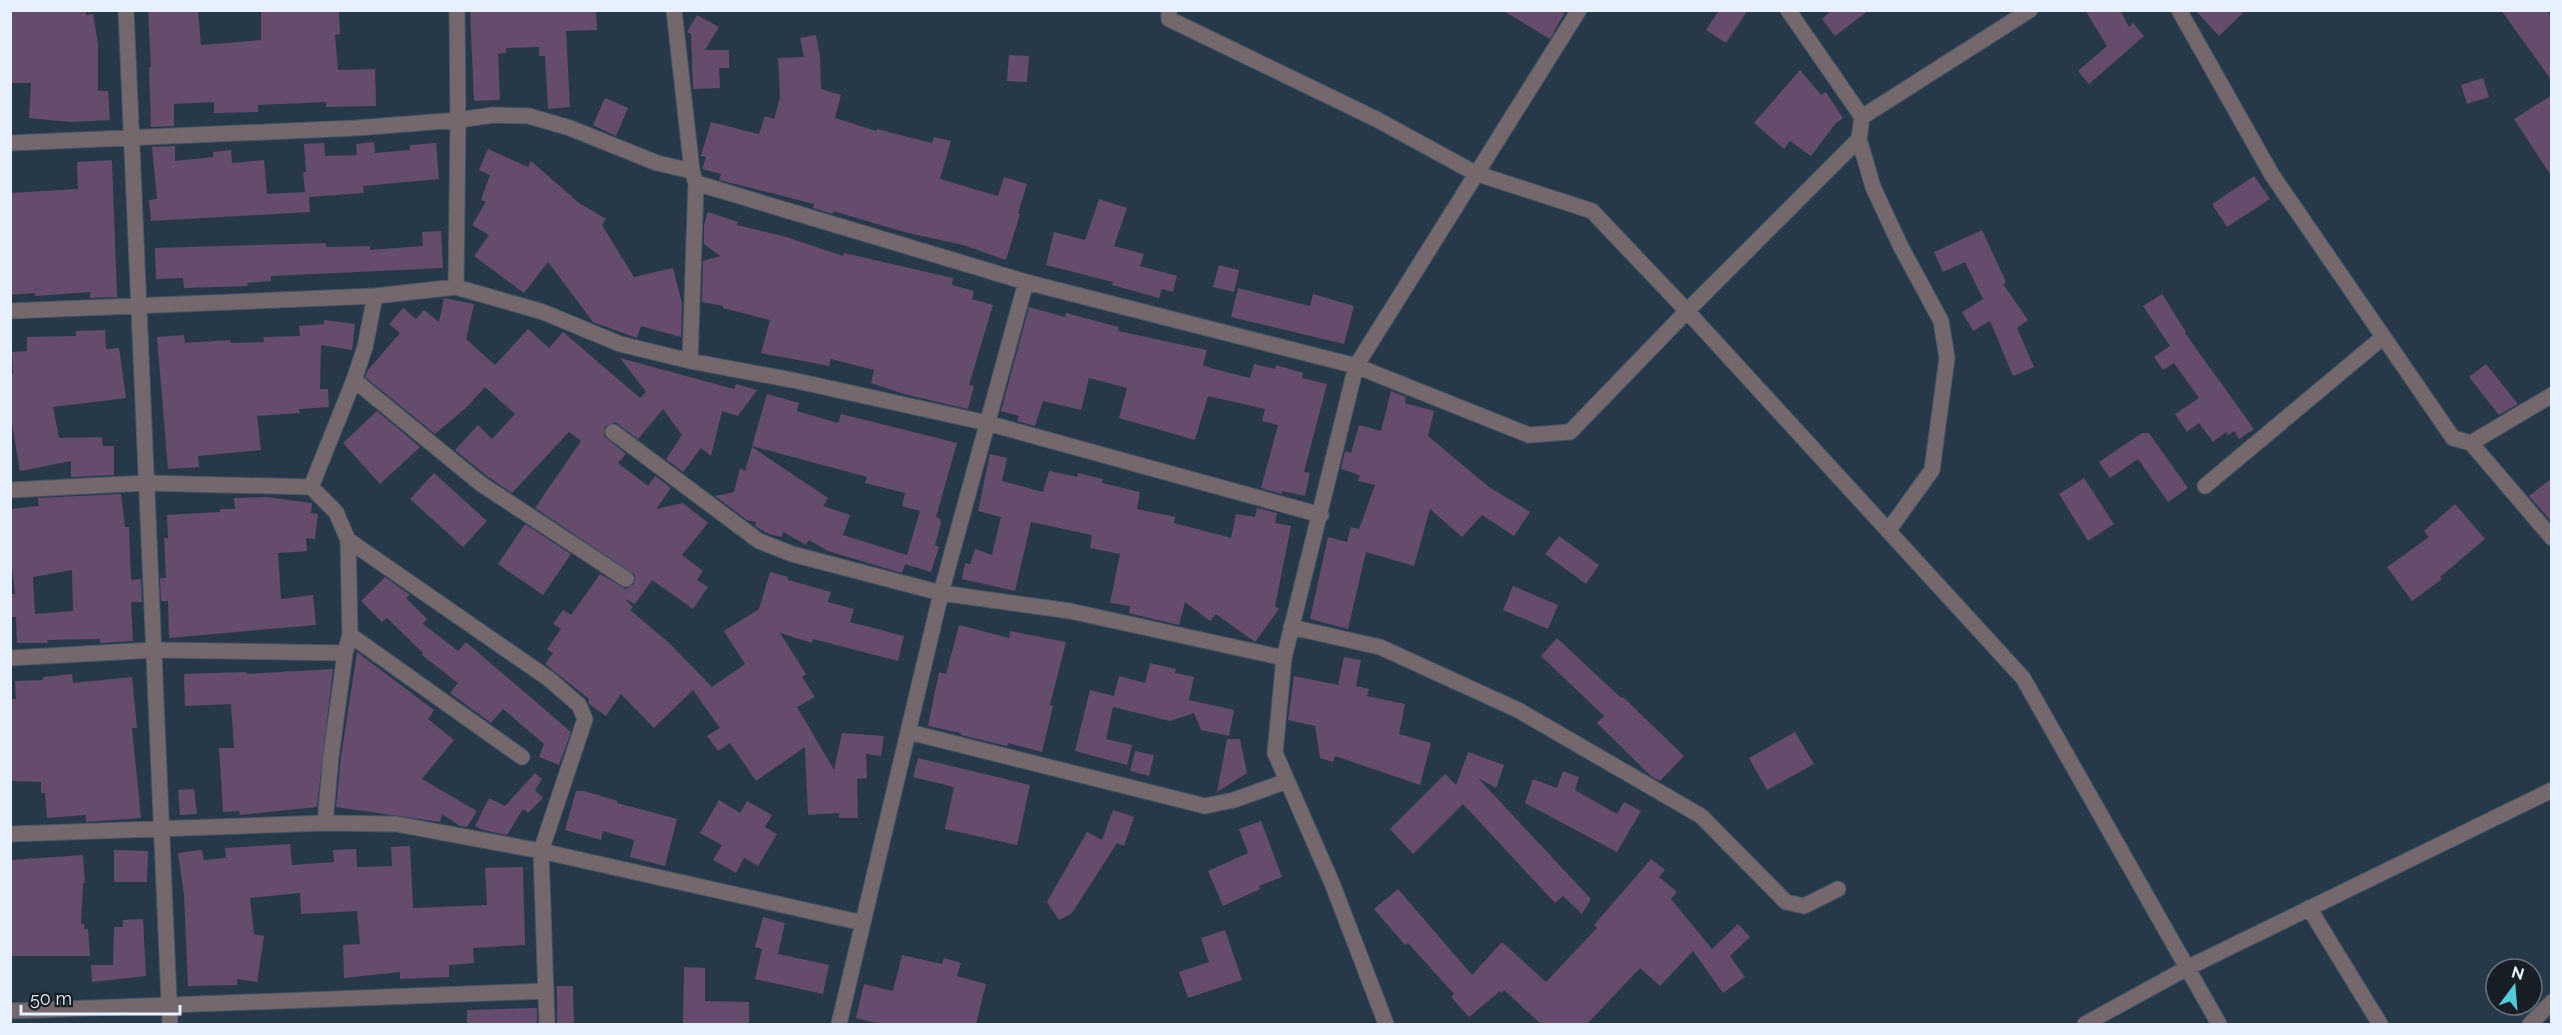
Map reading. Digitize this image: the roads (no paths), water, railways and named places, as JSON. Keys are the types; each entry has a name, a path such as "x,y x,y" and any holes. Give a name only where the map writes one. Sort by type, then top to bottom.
{"street":[{"path":"126,10 170,1024"},
{"path":"456,287 457,10"},
{"path":"674,10 694,177 690,361"},
{"path":"1169,10 1169,19 1376,118 1475,174 1592,211 1687,311 2023,678 2219,1024"},
{"path":"1386,1024 1332,884 1275,753 1284,658 1356,366 1579,10"},
{"path":"1788,10 1862,117 1859,139 1873,187 1901,247 1941,321 1947,358 1932,470 1888,531"},
{"path":"1862,117 2030,10"},
{"path":"2179,10 2272,175 2382,338 2453,438 2471,443 2552,538"},
{"path":"10,143 356,128 493,115 529,116 570,128 694,177 1026,282 1356,366 1529,435 1570,432 1859,139"},
{"path":"839,1024 941,593 1026,282"},
{"path":"10,311 375,296 456,287 543,312 620,344 690,361 797,381 987,423 1321,515"},
{"path":"311,488 354,380 375,296"},
{"path":"2205,486 2382,338"},
{"path":"354,380 481,484 626,579"},
{"path":"2471,443 2552,395"},
{"path":"613,432 759,541 792,554 941,593 1070,611 1284,658"},
{"path":"10,490 146,483 311,488 336,512 348,540 350,635 345,653 331,756 325,823"},
{"path":"348,540 549,679 579,705 585,719 541,851 547,1024"},
{"path":"1291,627 1380,647 1518,710 1701,816 1786,902 1804,906 1838,889"},
{"path":"350,635 522,757"},
{"path":"10,658 154,650 345,653"},
{"path":"909,732 1205,806 1234,800 1287,781"},
{"path":"2085,1024 2187,968 2552,790"},
{"path":"10,834 325,823 396,824 541,851 863,923"},
{"path":"2309,908 2380,1024"},
{"path":"10,1011 546,991"},
{"path":"2530,1024 2552,1002"}]}
